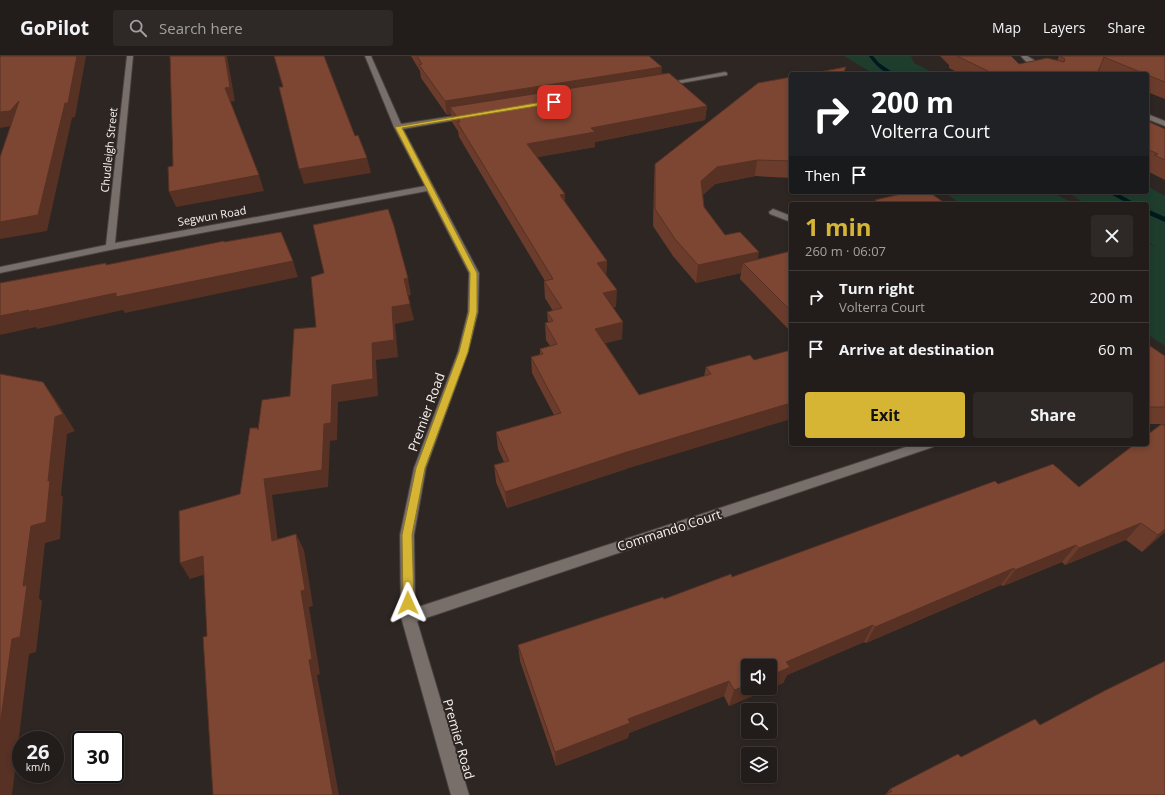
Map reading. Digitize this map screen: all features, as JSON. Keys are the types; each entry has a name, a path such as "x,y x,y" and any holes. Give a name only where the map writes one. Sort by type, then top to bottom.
{"street":[{"name":"Chudleigh Street","path":"110,247 130,56"},
{"name":"Premier Road","path":"368,56 398,127 474,273 473,312 464,352 420,468 407,535 408,617 460,795"},
{"path":"1024,56 1027,60 1051,72"},
{"path":"655,86 724,74"},
{"path":"398,127 476,114"},
{"path":"1149,117 1165,124"},
{"name":"Segwun Road","path":"0,270 110,247 429,188"},
{"path":"773,212 789,218"},
{"name":"Commando Court","path":"408,617 923,446"}],"green space":[{"path":"844,56 911,56 914,63 932,72 871,72"},
{"path":"1149,187 1165,196 1165,346 1149,335 1149,244 1156,247 1149,242 1149,202 1083,202 1070,194 1149,194"},
{"path":"947,194 1056,194 1070,202 958,202"}],"building":[{"path":"0,56 77,56 68,103 65,103 38,215 0,222 0,157 19,101 10,111 0,112"},
{"path":"170,56 225,56 230,87 225,88 259,175 169,192 168,167 173,166"},
{"path":"274,56 324,56 355,136 358,135 367,158 299,169 279,87 283,87"},
{"path":"417,56 649,56 662,67 445,101 419,65 422,64"},
{"path":"957,56 1011,56 1019,64 1047,58 1064,62 1065,59 1060,56 1165,56 1165,82 1149,76 1149,72 1140,72 1104,57 1098,72 990,72"},
{"path":"846,67 844,72 819,72"},
{"path":"669,73 707,106 591,128 595,132 527,144 565,194 560,195 607,261 597,263 617,290 603,293 623,322 595,329 639,395 711,374 706,367 750,355 754,360 789,351 789,404 627,452 505,492 494,465 509,461 496,432 561,413 531,357 543,354 540,349 557,344 545,323 553,321 547,312 562,308 544,281 553,279 457,122 460,122 450,107"},
{"path":"789,77 789,161 757,160 717,167 701,181 704,207 725,235 740,232 759,252 698,265 675,239 655,209 655,164 758,83"},
{"path":"1149,122 1165,129 1165,160 1154,155 1158,154 1149,150"},
{"path":"901,194 932,194 943,202 878,202 875,200"},
{"path":"388,209 408,278 404,279 410,304 392,307 394,340 372,343 373,379 332,385 331,423 324,424 322,470 264,479 272,541 296,534 305,590 301,591 312,659 309,660 333,795 213,795 203,637 207,636 203,556 180,563 179,511 240,494 250,428 258,428 258,430 262,400 290,396 294,329 316,327 311,277 324,273 313,225"},
{"path":"281,232 293,261 116,297 116,293 0,316 0,283 106,263 106,265 224,241"},
{"path":"789,252 789,309 743,263"},
{"path":"1149,345 1165,356 1165,407 1149,407"},
{"path":"0,374 43,382 63,414 55,417 48,481 50,480 46,522 31,526 23,586 27,585 20,637 12,639 0,726"},
{"path":"1162,424 1165,426 1165,529 1158,535 1141,523 1079,548 1076,545 1015,570 1014,568 875,627 873,625 786,662 790,667 777,673 777,659 741,659 741,688 734,690 729,681 628,719 630,723 555,752 518,645 663,597 664,599 731,574 732,577 995,481 998,484 1053,464 1079,487 1132,446 1149,446 1149,434"},
{"path":"1165,661 1165,795 885,795 892,791 890,789 958,754 961,757 1035,719 1040,725"}],"waterway":[{"path":"871,56 877,64 890,72"},
{"path":"1114,194 1130,202"},
{"path":"1149,212 1165,220"}],"route":[{"path":"408,603 407,535 420,468 464,352 473,312 474,273 398,127 554,102"}]}
